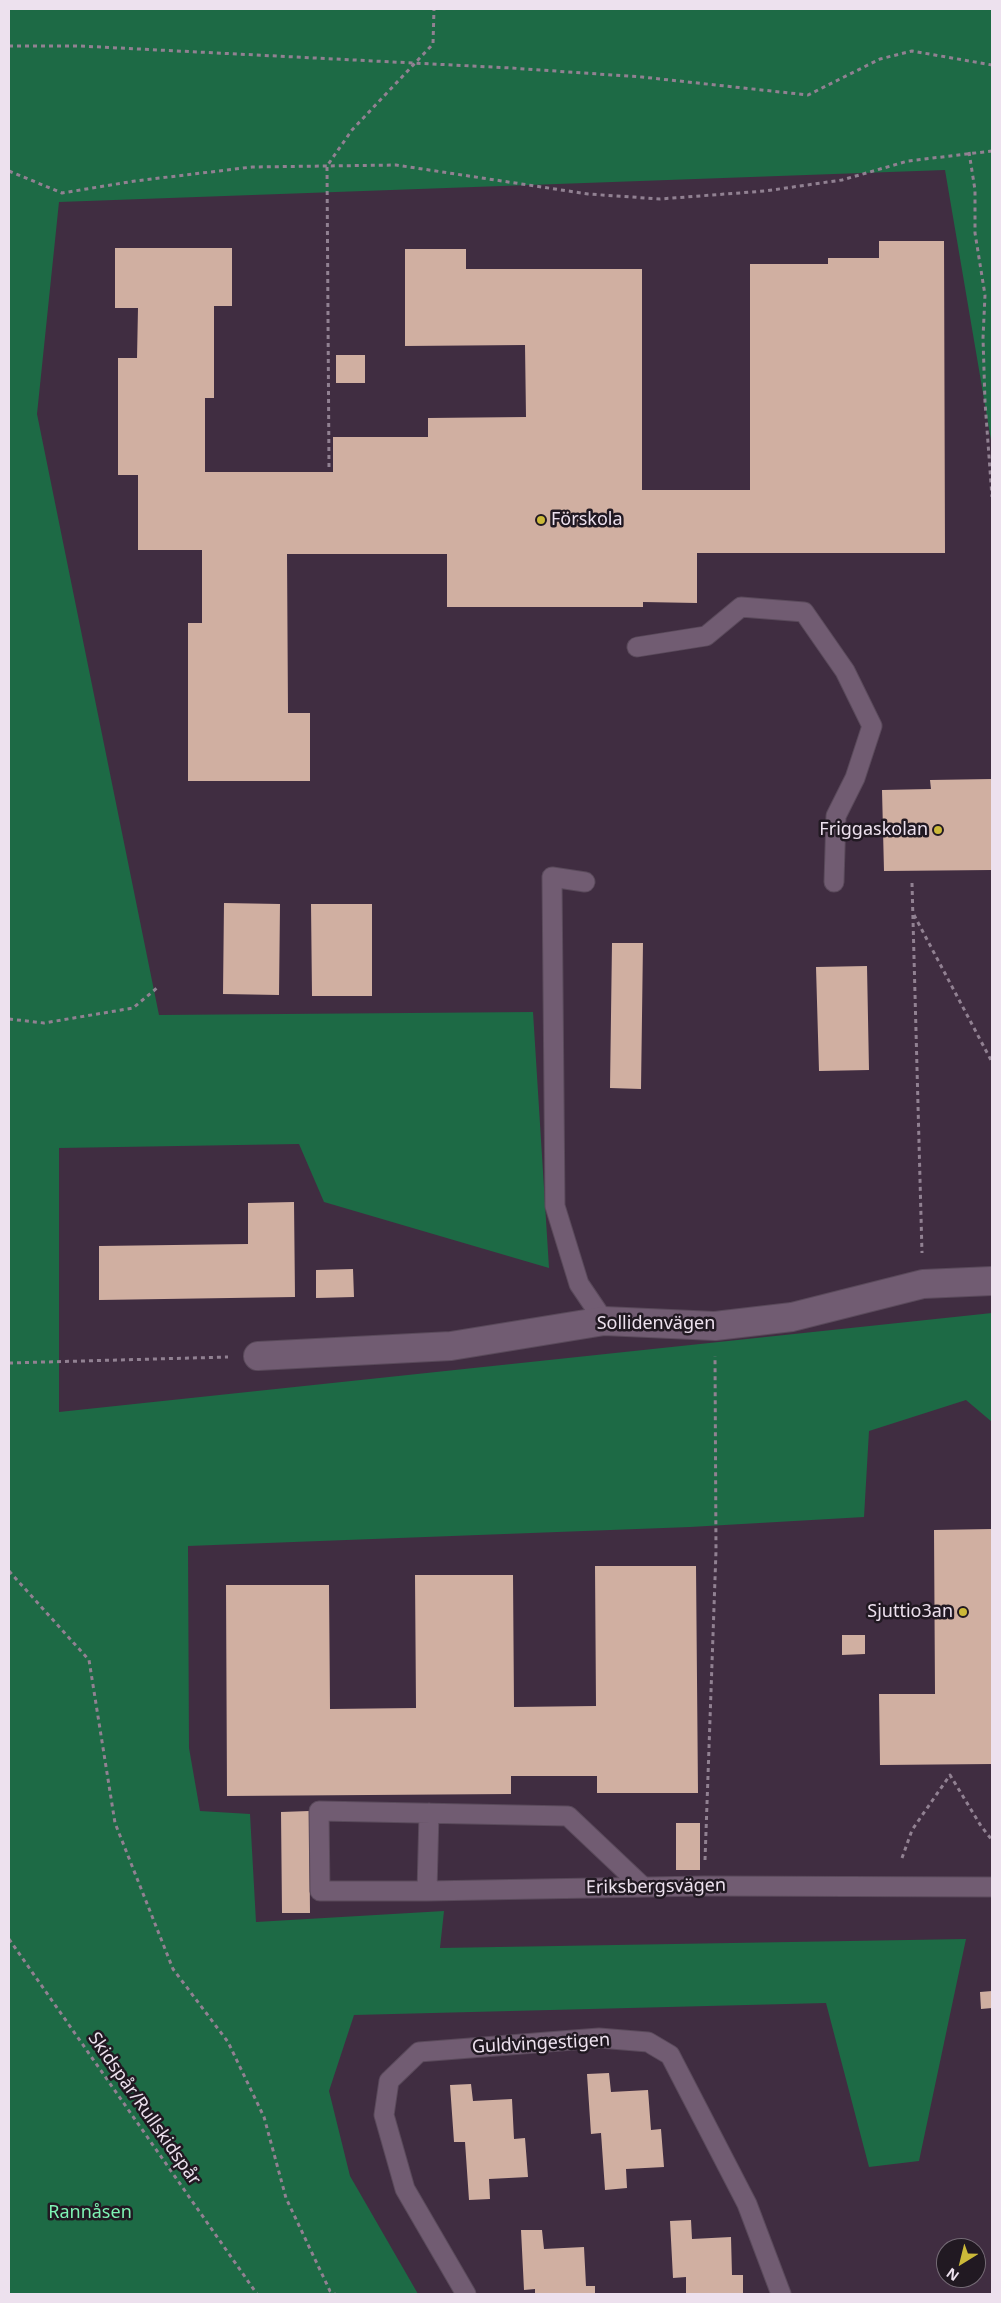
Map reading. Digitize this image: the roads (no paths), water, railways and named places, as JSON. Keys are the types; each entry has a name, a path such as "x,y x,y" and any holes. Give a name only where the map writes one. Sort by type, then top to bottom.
{"street":[{"name":"Sollidenvägen","path":"258,1356 450,1346 604,1321 715,1326 792,1317 923,1284 992,1281"}],"lane":[{"path":"637,647 706,636 741,607 804,612 845,671 872,726 855,778 836,816 834,882"},
{"path":"585,882 552,877 555,1206 578,1284 604,1321"},
{"name":"Eriksbergsvägen","path":"429,1813 319,1811 320,1891 704,1886 992,1886"},
{"path":"427,1891 429,1813 568,1816 644,1887"},
{"name":"Guldvingestigen","path":"466,2294 406,2189 384,2115 389,2081 419,2052 599,2038 648,2042 670,2055 748,2204 781,2294"}],"place":[{"name":"Förskola","path":"541,520"},
{"name":"Friggaskolan","path":"938,830"},
{"name":"Sjuttio3an","path":"963,1612"}],"park label":[{"name":"Rannåsen","path":"90,2213"}]}
